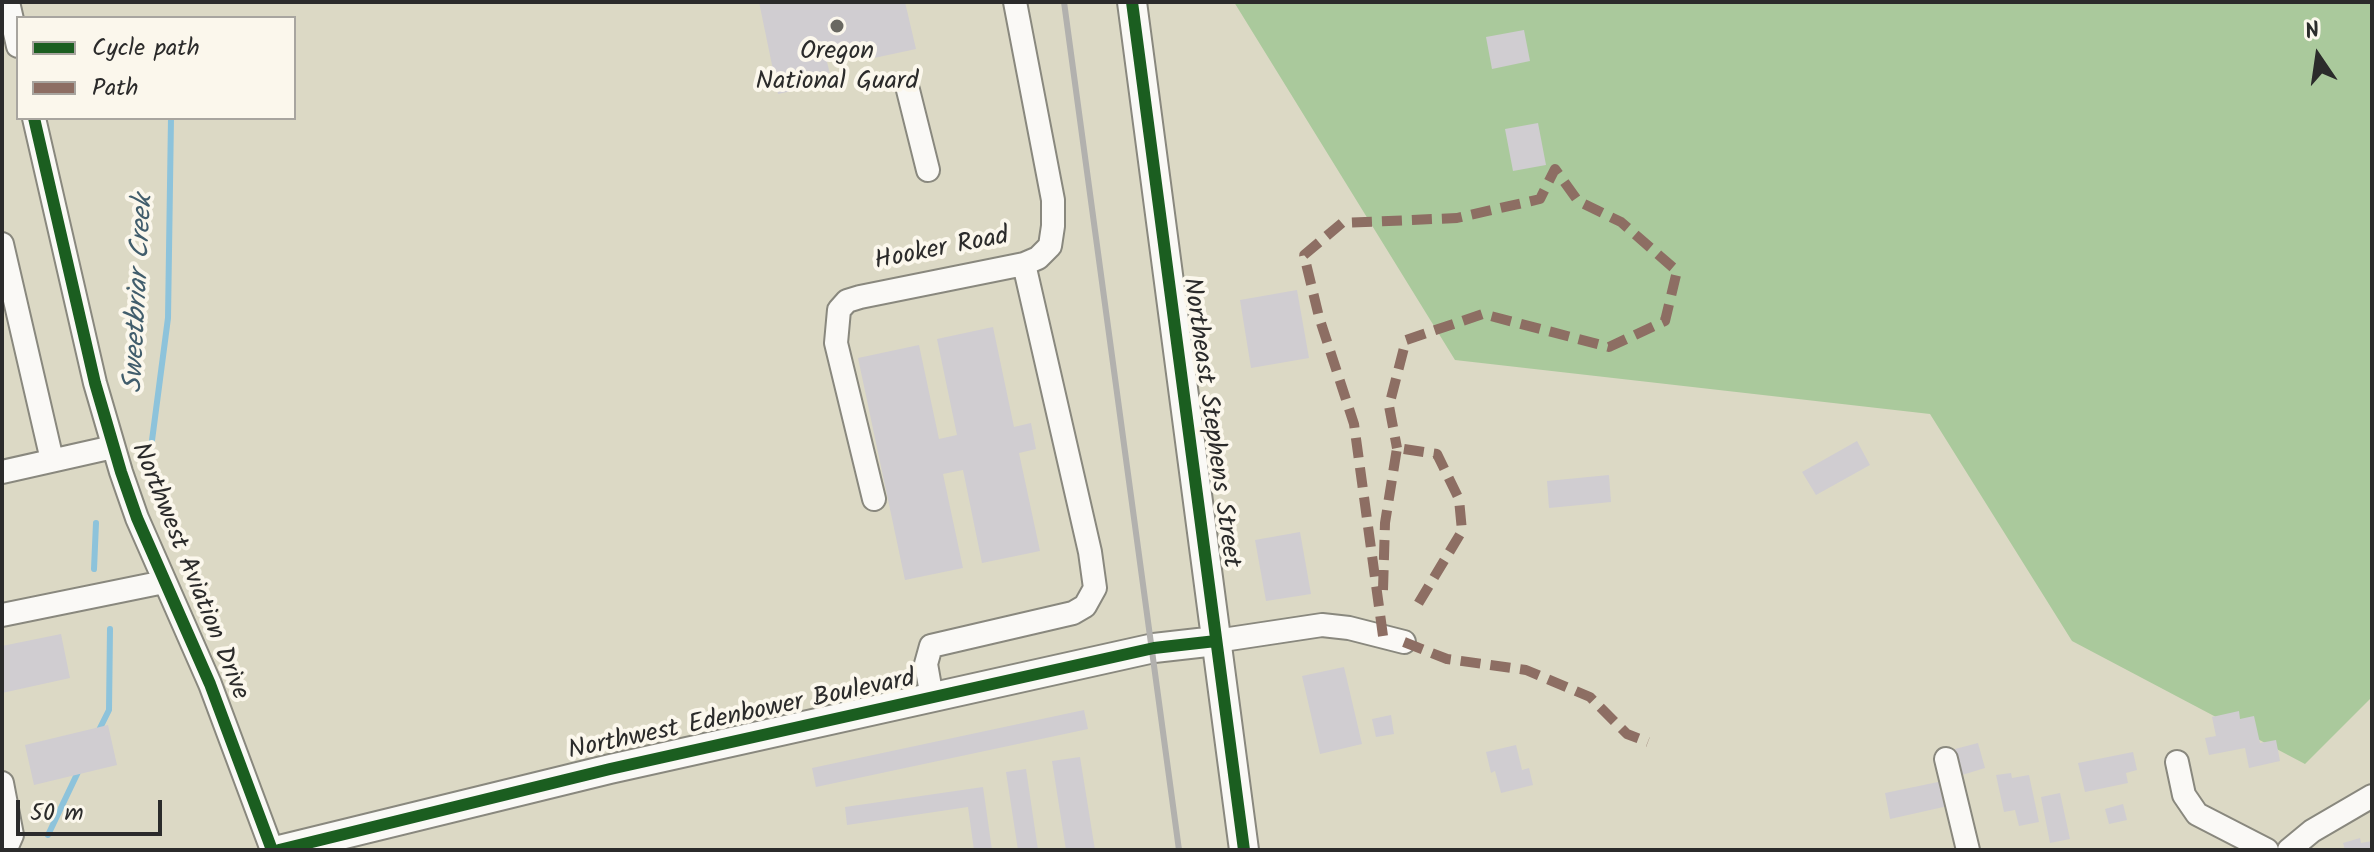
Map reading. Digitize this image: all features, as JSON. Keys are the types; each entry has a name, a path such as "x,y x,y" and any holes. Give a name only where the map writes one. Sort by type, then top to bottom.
{"main road":[{"name":"Northeast Stephens Street","path":"1132,2 1244,850"},
{"name":"Northwest Edenbower Boulevard","path":"279,850 513,791 1154,648 1216,641"}],"street":[{"path":"8,2 16,37"},
{"name":"Hooker Road","path":"874,499 836,343 839,310 847,301 860,297 1024,264 1038,258 1050,246 1053,200 1015,2"},
{"path":"908,90 928,170"},
{"name":"Northwest Aviation Drive","path":"34,120 95,383 113,447 137,518 210,684 272,850"},
{"path":"2,244 52,460"},
{"path":"932,698 926,664 931,646 1073,613 1085,606 1095,588 1090,552 1024,264"},
{"path":"2,472 113,447"},
{"path":"2,615 164,582"},
{"path":"1216,641 1322,625 1349,628 1404,642"},
{"path":"1946,759 1968,850"},
{"path":"2177,762 2184,795 2197,814 2267,850"},
{"path":"2,783 12,835 8,844 2,847"},
{"path":"2289,850 2304,836 2372,796"}],"green space":[{"path":"1234,2 2372,2 2372,697 2305,764 2072,641 1930,414 1455,360"}],"building":[{"name":"Oregon National Guard","path":"759,2 905,2 916,49 874,58 872,52 827,62 832,82 778,94"},
{"path":"1524,30 1530,61 1492,69 1486,37"},
{"path":"1538,123 1546,165 1513,171 1505,129"},
{"path":"1297,290 1309,358 1251,368 1240,300"},
{"path":"993,327 1014,427 1031,423 1036,449 1019,453 1040,551 982,563 963,470 943,474 963,568 905,580 858,358 919,345 939,439 957,435 937,339"},
{"path":"1857,441 1870,465 1816,495 1802,472"},
{"path":"1609,475 1611,502 1549,508 1547,481"},
{"path":"1300,532 1311,594 1266,601 1255,540"},
{"path":"61,634 70,678 2,693 2,646"},
{"path":"1344,667 1362,744 1320,754 1302,676"},
{"path":"1084,710 1088,729 816,787 812,768"},
{"path":"2239,711 2240,719 2254,716 2260,743 2276,740 2280,761 2249,768 2245,748 2209,755 2205,738 2216,736 2212,717"},
{"path":"1391,715 1394,734 1376,737 1372,719"},
{"path":"108,725 117,765 34,785 25,745"},
{"path":"1978,743 1985,768 1962,775 1955,749"},
{"path":"1516,745 1522,770 1529,768 1533,785 1501,793 1495,771 1491,773 1486,752"},
{"path":"2133,752 2137,770 2126,773 2128,783 2085,792 2078,763"},
{"path":"1080,757 1095,850 1066,850 1052,761"},
{"path":"1026,769 1038,850 1018,850 1006,772"},
{"path":"2011,773 2012,778 2029,775 2039,822 2019,826 2015,810 2004,812 1996,775"},
{"path":"1943,781 1948,806 1890,819 1885,793"},
{"path":"983,787 992,850 974,850 968,807 847,825 845,807"},
{"path":"2060,793 2070,839 2050,843 2041,797"},
{"path":"2123,804 2127,820 2109,824 2105,809"},
{"path":"2360,838 2361,843 2372,841 2372,850 2345,850 2343,843"}],"waterway":[{"name":"Sweetbriar Creek","path":"148,471 168,318 171,120"},
{"name":"Sweetbriar Creek","path":"94,569 96,523"},
{"name":"Sweetbriar Creek","path":"97,734 109,710 110,629"},
{"name":"Sweetbriar Creek","path":"48,835 79,770"}],"railway":[{"path":"1064,2 1179,850"}],"marked path":[{"path":"1383,636 1354,424 1319,317 1304,255 1342,223 1457,218 1540,199 1555,169 1578,201 1621,222 1677,271 1665,321 1609,347 1483,314 1406,340 1389,406 1397,448"},
{"path":"1383,590 1385,523 1397,448 1437,454 1459,499 1462,531 1415,609"},
{"path":"1404,642 1447,659 1526,670 1590,697 1627,734 1648,742"}],"cycle path":[{"path":"1132,2 1244,850"},
{"path":"34,120 95,383 121,472 137,518 210,684 272,850"},
{"path":"279,850 610,769 1154,648 1216,641"}],"place":[{"name":"Oregon National Guard","path":"837,26"}]}
